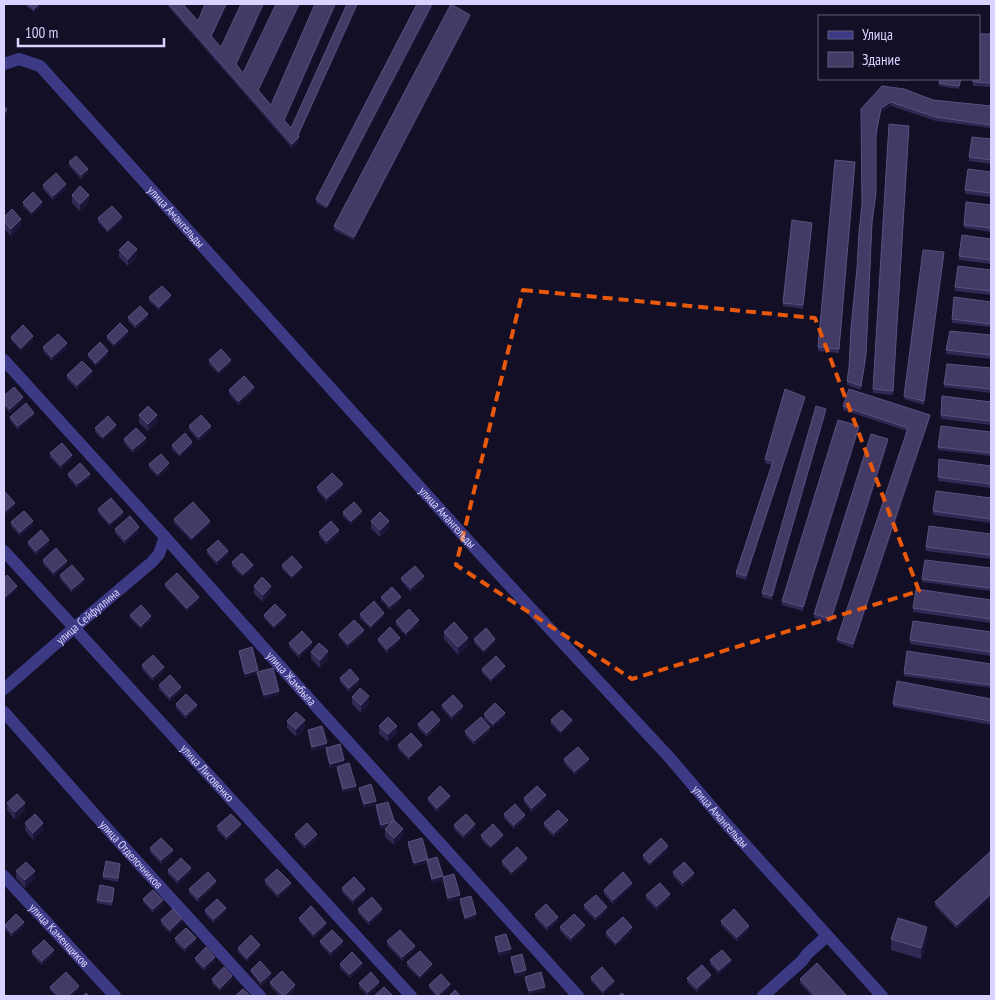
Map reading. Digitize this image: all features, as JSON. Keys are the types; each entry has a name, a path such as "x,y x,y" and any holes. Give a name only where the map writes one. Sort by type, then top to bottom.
{"street":[{"name":"улица Амангельды","path":"4,64 18,59 40,66 473,546 669,757 721,818 882,996"},
{"name":"улица Жамбыла","path":"4,360 578,996"},
{"name":"улица Сейфуллина","path":"4,689 152,562 159,554 165,537"},
{"name":"улица Лисовенко","path":"4,551 411,996"},
{"name":"улица Отделочников","path":"4,712 260,996"},
{"name":"улица Каменщиков","path":"4,876 115,996"},
{"path":"762,996 827,936"}],"highlighted area":[{"path":"523,290 815,318 919,591 632,679 456,565"}],"building":[{"path":"28,4 39,4 34,9"},
{"path":"169,4 183,4 198,21 205,4 226,4 211,36 221,47 241,4 263,4 236,64 243,73 276,4 299,4 258,90 271,105 315,4 335,4 284,120 291,128 347,4 357,4 298,135 299,137 292,144"},
{"path":"417,4 432,4 327,206 316,199"},
{"path":"451,4 470,15 354,237 334,226"},
{"path":"980,34 991,34 991,83 973,82 973,80 980,80"},
{"path":"940,80 961,80 959,86 939,83"},
{"path":"882,86 904,89 933,100 991,106 991,125 936,117 891,102 881,108 876,134 876,192 872,222 866,355 861,386 847,381 862,204 861,109"},
{"path":"889,124 909,126 893,391 873,389"},
{"path":"972,137 991,139 991,160 969,157"},
{"path":"76,156 88,169 81,175 69,162"},
{"path":"835,160 855,162 839,349 818,347"},
{"path":"968,169 991,172 991,193 965,190"},
{"path":"56,173 66,184 53,196 43,185"},
{"path":"80,186 89,195 80,204 72,195"},
{"path":"33,192 42,202 32,212 23,202"},
{"path":"966,202 991,205 991,228 964,225"},
{"path":"112,206 122,217 108,230 98,218"},
{"path":"12,209 21,219 11,229 4,221 4,217"},
{"path":"792,220 812,223 803,305 783,303"},
{"path":"962,235 991,239 991,260 959,256"},
{"path":"128,241 137,249 128,259 119,250"},
{"path":"923,250 944,252 924,401 904,396"},
{"path":"958,266 991,270 991,291 955,287"},
{"path":"162,286 171,295 159,307 149,297"},
{"path":"954,297 991,302 991,324 952,319"},
{"path":"140,306 148,314 136,325 128,317"},
{"path":"120,323 128,331 114,344 107,336"},
{"path":"23,325 33,336 21,348 11,337"},
{"path":"950,331 991,335 991,355 946,350"},
{"path":"58,334 67,343 52,357 43,347"},
{"path":"100,342 108,351 96,363 88,354"},
{"path":"221,349 231,360 219,371 209,360"},
{"path":"82,361 92,371 77,385 67,375"},
{"path":"947,364 991,368 991,389 944,384"},
{"path":"244,376 254,387 239,401 229,390"},
{"path":"14,387 23,397 10,409 4,403 4,396"},
{"path":"785,389 805,397 746,576 736,573 773,461 765,459"},
{"path":"849,389 930,415 853,644 837,639 908,428 843,406"},
{"path":"942,396 991,402 991,421 941,415"},
{"path":"26,403 34,413 18,426 10,417"},
{"path":"148,406 157,415 148,424 139,415"},
{"path":"816,406 826,409 772,596 762,593"},
{"path":"201,415 211,426 199,437 189,426"},
{"path":"108,416 116,425 103,437 95,428"},
{"path":"838,420 859,426 803,607 782,601"},
{"path":"941,426 991,432 991,453 938,447"},
{"path":"136,428 146,438 133,449 124,439"},
{"path":"185,433 192,442 180,454 172,445"},
{"path":"871,434 888,439 831,619 814,614"},
{"path":"62,443 72,455 61,465 50,453"},
{"path":"161,454 169,463 158,474 149,464"},
{"path":"939,459 991,466 991,484 938,477"},
{"path":"80,463 90,474 77,484 68,474"},
{"path":"332,473 343,484 327,498 317,487"},
{"path":"936,491 991,498 991,519 933,511"},
{"path":"4,493 15,503 4,512"},
{"path":"111,498 123,512 110,523 98,509"},
{"path":"193,502 210,521 192,538 174,519"},
{"path":"354,502 362,511 351,521 343,512"},
{"path":"24,511 33,521 20,532 11,522"},
{"path":"380,512 389,521 380,530 371,521"},
{"path":"130,516 139,527 125,540 115,529"},
{"path":"331,521 339,530 327,541 319,532"},
{"path":"929,526 991,534 991,555 926,547"},
{"path":"41,530 49,540 36,551 28,542"},
{"path":"218,540 228,551 217,561 207,550"},
{"path":"56,548 67,561 54,572 43,560"},
{"path":"242,553 253,565 243,574 232,562"},
{"path":"292,556 302,567 292,576 282,565"},
{"path":"925,560 991,568 991,588 922,579"},
{"path":"72,565 84,579 72,589 60,575"},
{"path":"415,566 424,576 411,588 401,578"},
{"path":"177,573 199,597 187,608 165,584"},
{"path":"7,575 17,586 5,597 4,578"},
{"path":"262,577 271,586 263,595 254,586"},
{"path":"392,587 401,597 390,606 381,597"},
{"path":"916,589 991,600 991,619 913,608"},
{"path":"374,601 384,613 371,626 360,614"},
{"path":"275,604 286,615 274,626 264,615"},
{"path":"141,605 151,616 141,626 130,615"},
{"path":"409,609 419,620 406,633 396,621"},
{"path":"354,620 364,630 348,644 339,634"},
{"path":"913,621 991,632 991,652 910,640"},
{"path":"454,622 468,638 458,647 444,632"},
{"path":"390,627 400,638 387,649 378,639"},
{"path":"486,628 495,639 484,650 474,639"},
{"path":"302,631 312,642 299,654 289,643"},
{"path":"319,643 328,651 320,660 311,652"},
{"path":"252,647 258,670 245,674 239,651"},
{"path":"907,651 991,664 991,685 904,673"},
{"path":"153,655 164,667 153,677 142,665"},
{"path":"496,656 505,666 491,679 482,669"},
{"path":"273,668 279,691 264,695 257,672"},
{"path":"350,669 359,679 349,688 340,678"},
{"path":"170,675 181,687 170,697 159,685"},
{"path":"897,681 991,699 991,721 893,704"},
{"path":"360,688 369,696 361,705 352,697"},
{"path":"186,694 197,705 186,715 176,704"},
{"path":"453,695 463,706 452,716 442,705"},
{"path":"495,703 505,713 493,724 484,714"},
{"path":"562,710 572,720 561,731 551,720"},
{"path":"432,711 440,720 427,733 418,724"},
{"path":"296,712 305,720 296,729 287,721"},
{"path":"388,717 397,726 388,734 379,726"},
{"path":"481,717 490,727 474,741 465,731"},
{"path":"322,726 327,743 312,747 308,730"},
{"path":"411,733 422,745 409,757 398,745"},
{"path":"340,744 344,760 330,764 326,748"},
{"path":"578,747 589,759 575,771 564,759"},
{"path":"349,763 356,786 343,789 337,767"},
{"path":"371,784 376,801 364,804 359,788"},
{"path":"440,786 450,796 437,808 428,798"},
{"path":"537,786 546,795 532,808 524,798"},
{"path":"17,794 25,803 15,812 7,803"},
{"path":"388,802 394,820 381,825 376,805"},
{"path":"515,804 525,815 514,825 504,814"},
{"path":"558,810 568,820 554,833 544,823"},
{"path":"35,814 43,823 33,833 25,823"},
{"path":"231,814 241,824 227,837 217,826"},
{"path":"466,814 475,824 464,835 454,825"},
{"path":"394,820 403,829 394,838 385,829"},
{"path":"307,823 317,834 305,845 295,834"},
{"path":"493,824 503,835 491,846 481,835"},
{"path":"161,838 173,850 161,860 150,848"},
{"path":"422,838 428,859 414,863 408,842"},
{"path":"661,838 668,846 650,863 643,855"},
{"path":"517,847 527,858 512,872 502,861"},
{"path":"991,851 991,894 957,925 935,902"},
{"path":"437,857 443,876 432,879 427,860"},
{"path":"181,858 191,868 178,880 168,870"},
{"path":"106,861 120,864 118,878 103,876"},
{"path":"26,862 35,871 25,880 16,871"},
{"path":"684,862 694,873 683,883 673,872"},
{"path":"277,869 291,883 278,894 265,880"},
{"path":"208,872 216,881 198,898 189,889"},
{"path":"623,872 632,883 613,900 604,890"},
{"path":"454,874 460,895 448,898 443,877"},
{"path":"354,877 365,889 353,900 342,888"},
{"path":"660,883 670,894 657,906 646,895"},
{"path":"100,885 114,888 112,902 97,900"},
{"path":"153,890 163,900 153,909 143,899"},
{"path":"596,895 607,907 596,917 584,905"},
{"path":"471,896 476,914 465,918 460,899"},
{"path":"372,897 382,909 369,921 358,909"},
{"path":"217,899 226,908 214,919 205,910"},
{"path":"546,904 558,917 547,927 535,914"},
{"path":"311,906 326,923 314,934 299,918"},
{"path":"173,909 182,918 170,930 161,920"},
{"path":"734,909 749,926 737,937 721,921"},
{"path":"16,914 24,922 12,933 5,925"},
{"path":"574,914 585,925 571,938 560,927"},
{"path":"623,917 632,927 616,943 606,932"},
{"path":"898,918 927,927 921,948 891,939"},
{"path":"186,928 196,938 185,948 175,938"},
{"path":"332,930 343,941 331,952 320,941"},
{"path":"400,930 415,946 402,957 387,941"},
{"path":"506,934 511,949 499,952 495,937"},
{"path":"251,935 260,945 247,958 238,948"},
{"path":"44,940 54,950 42,961 32,951"},
{"path":"206,947 215,957 204,967 195,958"},
{"path":"722,950 731,960 719,970 710,960"},
{"path":"420,951 432,964 420,976 407,962"},
{"path":"352,952 362,963 350,974 340,964"},
{"path":"522,954 526,970 515,973 511,957"},
{"path":"260,961 271,973 261,982 251,970"},
{"path":"817,963 847,996 816,996 800,979"},
{"path":"702,965 711,975 697,988 687,978"},
{"path":"224,967 232,976 220,988 212,979"},
{"path":"602,967 614,981 603,991 591,977"},
{"path":"282,971 295,985 284,996 270,982"},
{"path":"66,972 79,986 68,996 59,996 50,987"},
{"path":"371,972 379,982 368,992 359,983"},
{"path":"541,972 545,987 529,991 525,977"},
{"path":"441,974 450,984 438,995 429,985"},
{"path":"384,987 393,996 374,996"},
{"path":"243,989 250,996 235,996"},
{"path":"455,990 460,996 449,996"}]}
